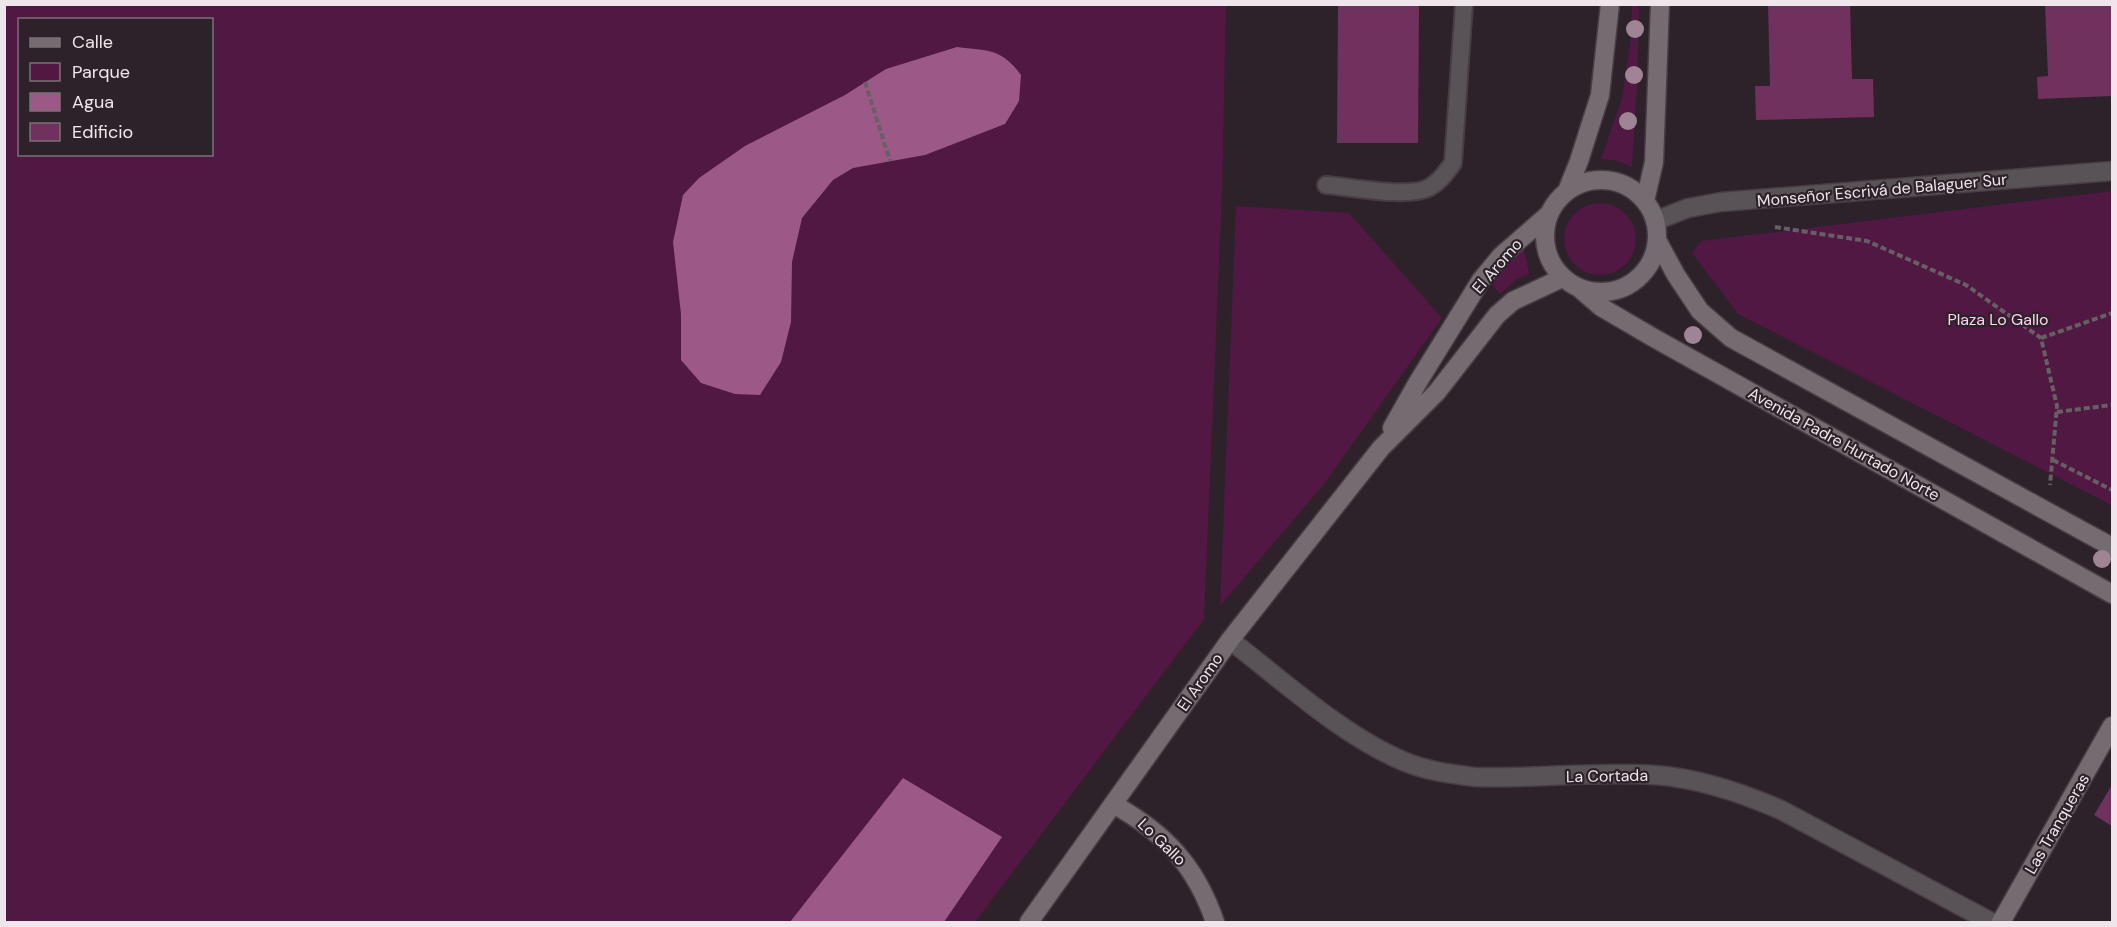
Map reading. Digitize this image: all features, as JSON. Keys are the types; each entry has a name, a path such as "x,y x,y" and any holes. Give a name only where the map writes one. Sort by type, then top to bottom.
{"main road":[{"path":"1567,191 1580,161 1600,95 1610,4"},
{"path":"1645,201 1654,162 1660,4"},
{"path":"1600,180 1617,182 1632,190 1645,201 1655,221 1657,240 1653,258 1644,273 1631,285 1614,292 1596,293 1579,288 1562,278 1549,259 1544,237 1549,214 1567,191 1583,183 1600,180"},
{"name":"El Aromo","path":"1381,448 1418,382 1481,280 1501,256 1549,214"},
{"path":"1657,240 1676,275 1700,311 1731,338 2112,547"},
{"name":"El Aromo","path":"1029,922 1230,640 1381,448 1437,392 1497,315 1513,301 1562,278"},
{"name":"Avenida Padre Hurtado Norte","path":"1579,288 1601,308 2112,594"},
{"name":"Las Tranqueras","path":"2001,922 2112,726"},
{"name":"Lo Gallo","path":"1113,804 1135,817 1174,849 1192,872 1206,897 1215,922"}],"street":[{"name":"Monseñor Escrivá de Balaguer Sur","path":"1655,221 1688,208 1721,202 2112,171"},
{"name":"La Cortada","path":"1230,640 1350,733 1404,762 1475,777 1653,775 1719,786 1750,796 1780,810 1991,922"}],"lane":[{"path":"1326,185 1412,193 1430,188 1443,177 1453,163 1464,4"}],"path":[{"path":"865,82 890,161"},
{"path":"1766,227 1868,241 1965,285 2042,338 2057,406 2046,509"},
{"path":"2042,338 2112,313"},
{"path":"2057,412 2112,405"},
{"path":"2053,460 2112,490"}],"green space":[{"path":"5,5 1226,5 1222,192 1204,619 975,922 5,922"},
{"path":"1632,5 1639,5 1632,167 1618,161 1601,159 1622,98 1631,38"},
{"name":"Plaza Lo Gallo","path":"2112,191 2112,505 1738,314 1692,253 1701,241"},
{"path":"1600,203 1620,209 1630,219 1636,239 1630,259 1620,269 1600,275 1580,269 1570,259 1564,239 1570,219 1580,209"},
{"path":"1236,206 1349,213 1442,318 1324,484 1220,606"},
{"path":"1519,248 1524,249 1529,274 1516,280 1500,294 1492,285"}],"water":[{"path":"957,47 994,52 1007,60 1021,75 1019,101 1005,124 925,155 853,168 833,180 802,218 792,262 791,322 781,362 760,395 735,394 701,383 681,360 681,314 673,242 683,195 699,178 745,146 845,95 886,69"},
{"path":"903,778 1002,837 944,922 790,922"}],"building":[{"path":"1338,4 1419,4 1418,143 1337,143"},
{"path":"1768,4 1850,4 1852,79 1873,79 1874,117 1756,120 1755,86 1770,86"},
{"path":"2045,4 2112,4 2112,96 2038,99 2037,77 2048,76"},
{"path":"2112,785 2112,826 2094,815"}]}
